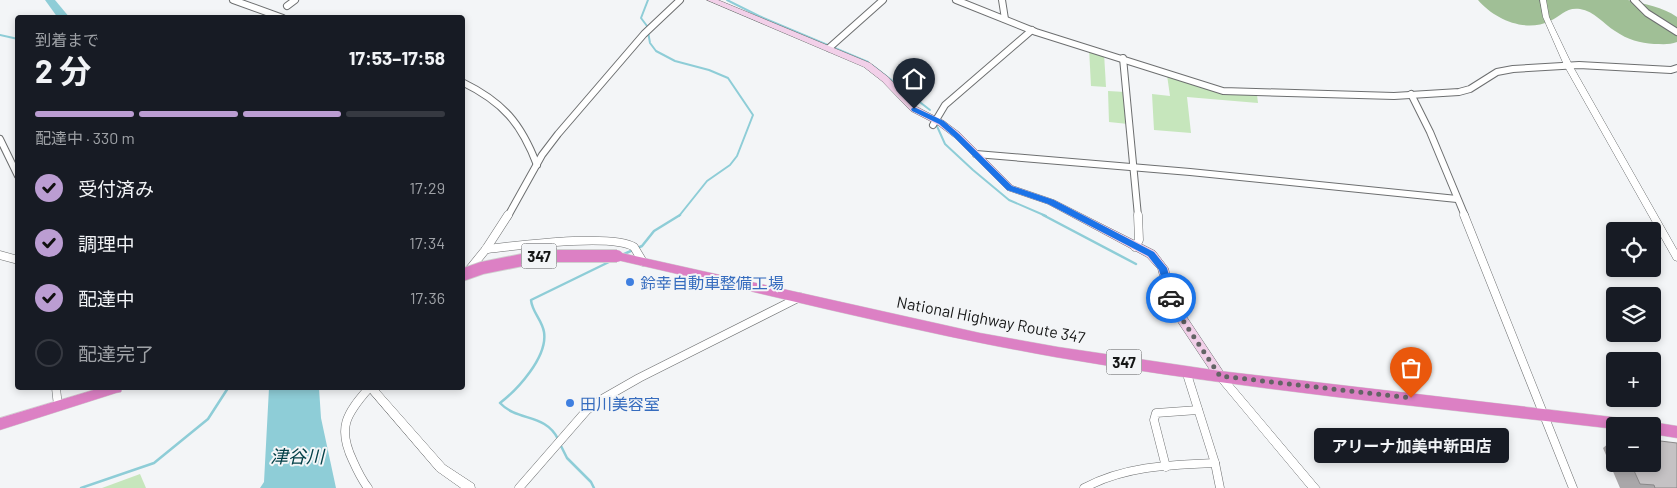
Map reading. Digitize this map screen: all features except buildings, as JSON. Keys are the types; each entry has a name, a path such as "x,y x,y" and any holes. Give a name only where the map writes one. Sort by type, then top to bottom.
{"highway":[{"name":"National Highway Route 347","path":"465,275 482,268 542,256 641,257 801,297 980,338 1220,376 1606,422"},
{"path":"0,424 110,390"},
{"path":"1661,429 1677,432"}],"main road":[{"path":"711,0 731,10 829,48 867,65 885,79 914,109 957,135 1010,188 1051,202 1151,254 1163,268 1171,298 1180,316 1220,376"}],"street":[{"path":"233,0 275,15"},
{"path":"287,6 295,0"},
{"path":"465,273 486,249 558,134 644,34 680,0"},
{"path":"829,48 883,0"},
{"path":"956,0 1032,30 1223,91 1394,96 1459,92 1470,89 1504,70 1568,65 1655,70 1677,68"},
{"path":"1002,0 1005,19"},
{"path":"1543,0 1546,18 1568,65 1677,258"},
{"path":"1634,0 1647,13 1677,32"},
{"path":"935,123 946,106 1032,30"},
{"path":"1123,58 1139,240 1135,247"},
{"path":"465,84 490,96 500,104 519,126 537,165"},
{"path":"1411,94 1457,199 1545,414 1573,488"},
{"path":"0,139 15,170"},
{"path":"976,154 1457,199"},
{"path":"486,249 602,241 631,245 641,257"},
{"path":"0,255 15,259"},
{"path":"520,488 587,410 639,378 801,297"},
{"path":"1186,371 1215,463 1220,488"},
{"path":"1220,376 1315,488"},
{"path":"56,390 58,406"},
{"path":"368,390 349,413 343,430 346,449 368,488"},
{"path":"372,390 441,468 470,488"},
{"path":"1166,466 1154,420 1156,413 1198,410"},
{"path":"1084,488 1095,481 1122,471 1215,463"}],"green space":[{"path":"1478,0 1628,0 1647,4 1677,17 1677,42 1654,44 1625,37 1590,12 1580,9 1571,9 1550,21 1540,24 1520,25 1492,13"},
{"path":"1089,48 1104,53 1106,87 1091,86"},
{"path":"1167,75 1212,91 1257,95 1258,103 1187,97 1191,133 1154,130 1152,94 1170,96"},
{"path":"1108,91 1125,92 1128,124 1109,122"},
{"path":"140,474 146,488 102,488"}],"water":[{"name":"津谷川","path":"269,390 319,390 321,418 336,488 260,488 264,482"}],"waterway":[{"path":"50,0 62,15"},
{"path":"648,0 641,18 647,26 650,43 656,51 675,61 709,70 728,78 753,115 737,156 730,165 707,181 680,215"},
{"path":"727,0 759,16 868,62"},
{"path":"0,35 15,38"},
{"path":"872,65 930,110"},
{"path":"936,124 945,144 973,170 1009,200 1046,216"},
{"path":"622,255 642,246 654,231 680,215"},
{"path":"1043,215 1136,264"},
{"path":"558,439 546,425 515,413 500,403 515,390 530,372 541,352 544,332 531,300 611,261"},
{"path":"81,488 154,463 208,419 227,390"},
{"path":"560,444 567,458 591,482 594,488"}],"way so far":[{"path":"1171,298 1180,316 1220,376 1411,398"}],"place":[{"name":"鈴幸自動車整備工場","path":"630,282"},
{"name":"アリーナ加美中新田店","path":"1411,398"},
{"name":"田川美容室","path":"570,403"}],"route":[{"path":"914,109 941,123 957,135 1010,188 1051,202 1151,254 1163,268 1171,298"}]}
